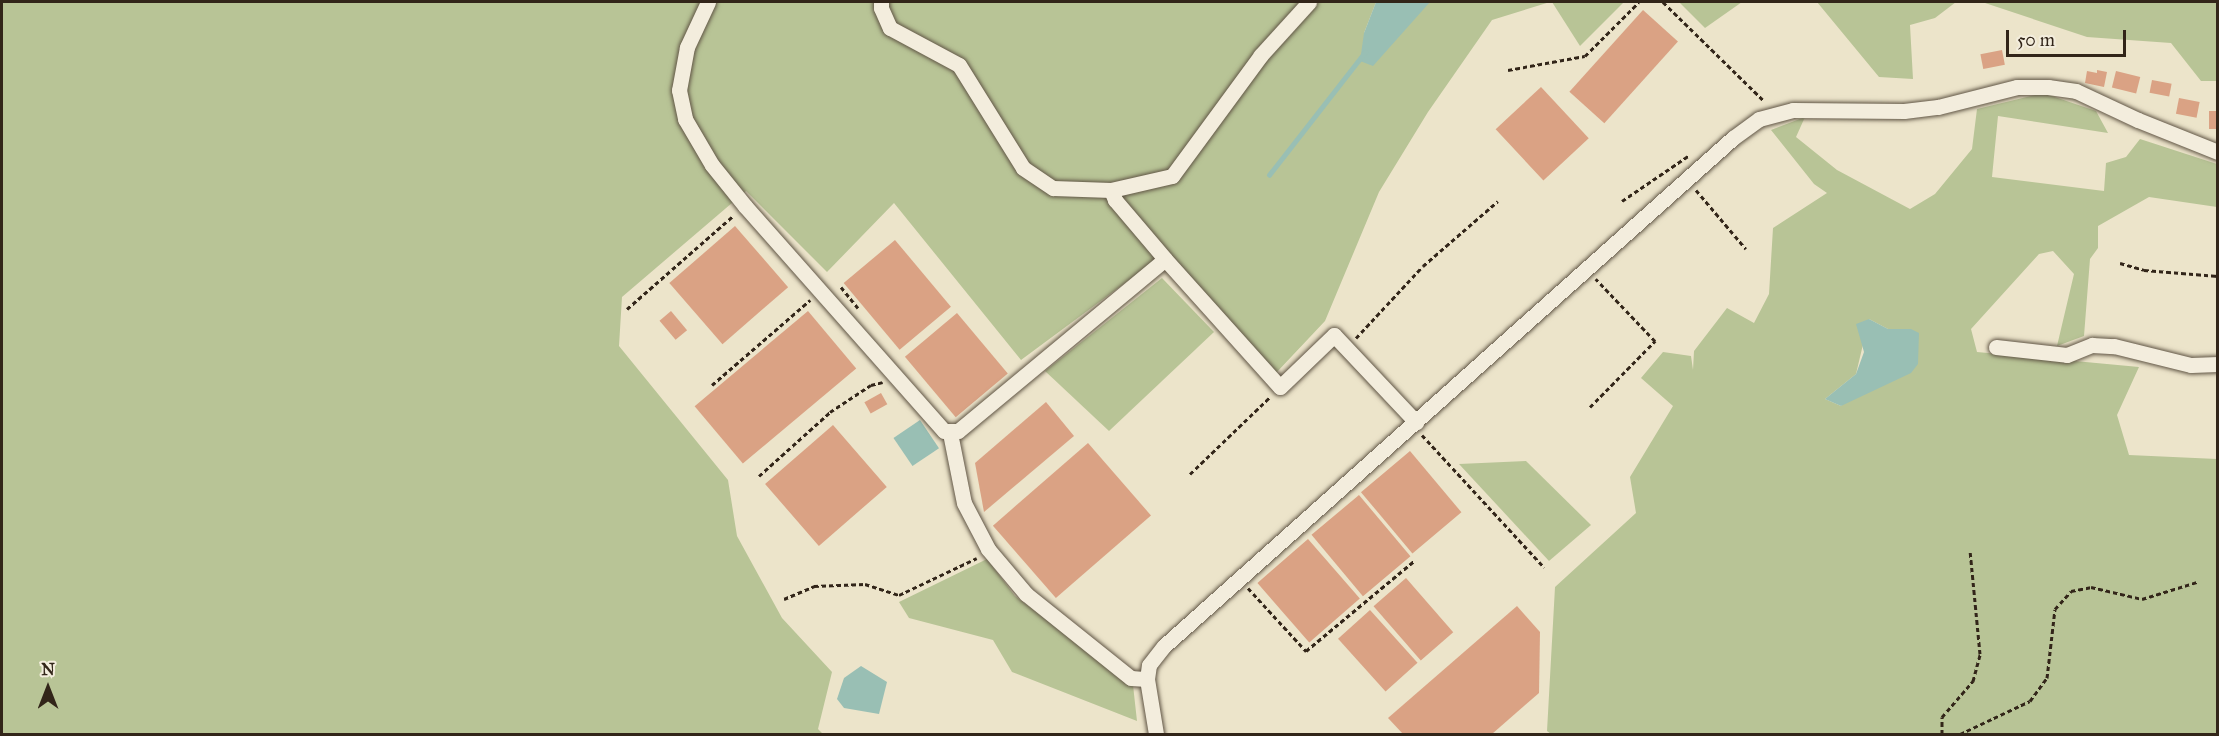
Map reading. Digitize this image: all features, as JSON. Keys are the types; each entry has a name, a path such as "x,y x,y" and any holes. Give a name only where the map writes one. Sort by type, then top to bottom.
{"street":[{"path":"708,2 687,47 679,90 685,119 712,165 745,206 944,431 950,433 958,431 1165,259"},
{"path":"881,2 881,8 890,28 959,65 1023,168 1053,188 1111,190 1172,176 1262,55 1309,2"},
{"path":"1156,735 1147,679 1149,665 1164,646 1733,138 1759,119 1793,110 1904,111 1938,108 2017,87 2048,87 2076,91 2138,120 2217,152"},
{"path":"1111,190 1115,200 1165,259 1280,387 1334,335 1416,422"},
{"path":"1996,347 2067,355 2092,345 2114,346 2191,365 2217,364"},
{"path":"950,433 964,503 988,549 1026,594 1131,678 1147,679"}],"path":[{"path":"1508,70 1585,56 1639,2"},
{"path":"1663,2 1776,113"},
{"path":"1622,201 1694,152"},
{"path":"1687,179 1746,249"},
{"path":"1347,348 1423,267 1498,201"},
{"path":"627,309 745,206"},
{"path":"2120,263 2144,270 2217,276"},
{"path":"1587,269 1655,341 1590,407"},
{"path":"712,384 821,291"},
{"path":"759,476 830,412 871,384 899,379"},
{"path":"1190,474 1280,387"},
{"path":"1416,422 1420,433 1544,567"},
{"path":"784,599 814,586 824,585 865,584 898,595 972,561 988,549"},
{"path":"1942,735 1942,717 1972,681 1980,654 1970,551"},
{"path":"1239,578 1306,651 1414,561"},
{"path":"1960,735 2030,701 2047,678 2055,609 2071,591 2091,587 2142,599 2197,582"}],"green space":[{"path":"2,2 1376,2 1364,33 1430,2 1550,2 1492,20 1428,112 1379,192 1325,321 1276,373 1175,259 1156,260 1021,360 894,203 827,272 746,191 622,297 619,346 728,480 737,536 782,618 832,672 818,729 823,734 2,734"},
{"path":"1552,2 1624,2 1580,46"},
{"path":"1679,2 1742,2 1705,28"},
{"path":"1817,2 1956,2 1935,18 1910,25 1913,79 1879,77"},
{"path":"1982,2 2217,2 2217,81 2201,81 2171,43 2087,37"},
{"path":"2043,93 2096,111 2108,133 1998,116 1992,177 2104,191 2106,163 2126,157 2140,139 2217,164 2217,207 2149,197 2098,226 2098,248 2090,259 2084,336 2057,346 2074,274 2053,251 2039,254 1971,329 1977,352 2139,367 2117,415 2129,455 2217,459 2217,734 1551,734 1547,731 1555,587 1636,513 1630,477 1673,406 1641,378 1663,352 1691,356 1693,370 1694,351 1727,308 1754,323 1769,294 1773,228 1827,193 1814,184 1771,130 1805,117 1796,137 1837,170 1910,209 1935,194 1972,149 1977,109","holes":["1869,319 1888,329 1911,329 1841,406 1825,399 1856,374"]},
{"path":"1162,278 1214,332 1109,431 1045,371"},
{"path":"1526,461 1591,525 1549,561 1459,464"},
{"path":"987,559 1015,596 1133,685 1137,721 1012,672 993,640 909,618 899,602"}],"water":[{"path":"1376,2 1430,2 1373,66 1360,61 1364,33"},
{"path":"1869,319 1888,329 1911,329 1919,333 1918,364 1911,373 1841,406 1825,399 1856,374 1864,352 1856,324"},
{"path":"920,420 939,448 912,466 893,438"},
{"path":"861,666 887,682 879,714 844,708 837,699 844,678"}],"building":[{"path":"1643,10 1678,41 1604,123 1569,92"},
{"path":"2002,50 2005,65 1983,69 1980,54"},
{"path":"2097,70 2107,72 2104,87 2085,83 2087,71 2097,73"},
{"path":"2116,71 2140,77 2136,94 2112,87"},
{"path":"2152,80 2172,84 2169,97 2150,93"},
{"path":"1541,87 1589,138 1543,180 1496,129"},
{"path":"2179,98 2200,102 2197,118 2176,114"},
{"path":"2209,111 2218,111 2218,129 2209,129"},
{"path":"735,226 788,287 722,344 669,283"},
{"path":"895,240 951,307 900,350 844,283"},
{"path":"671,311 687,330 676,340 660,321"},
{"path":"808,311 856,368 743,464 695,406"},
{"path":"957,313 1008,374 956,417 905,357"},
{"path":"881,393 887,404 871,414 864,402"},
{"path":"1046,402 1074,436 984,512 975,463"},
{"path":"833,425 887,487 819,546 765,484"},
{"path":"1088,443 1151,515 1056,598 993,526"},
{"path":"1410,451 1461,512 1412,553 1361,492"},
{"path":"1359,495 1410,556 1363,596 1312,535"},
{"path":"1308,539 1360,599 1309,643 1257,583"},
{"path":"1406,578 1453,632 1421,661 1374,606"},
{"path":"1517,606 1540,632 1539,693 1492,734 1403,734 1388,718"},
{"path":"1370,610 1418,663 1386,692 1338,639"}],"waterway":[{"path":"1269,175 1365,52"}]}
